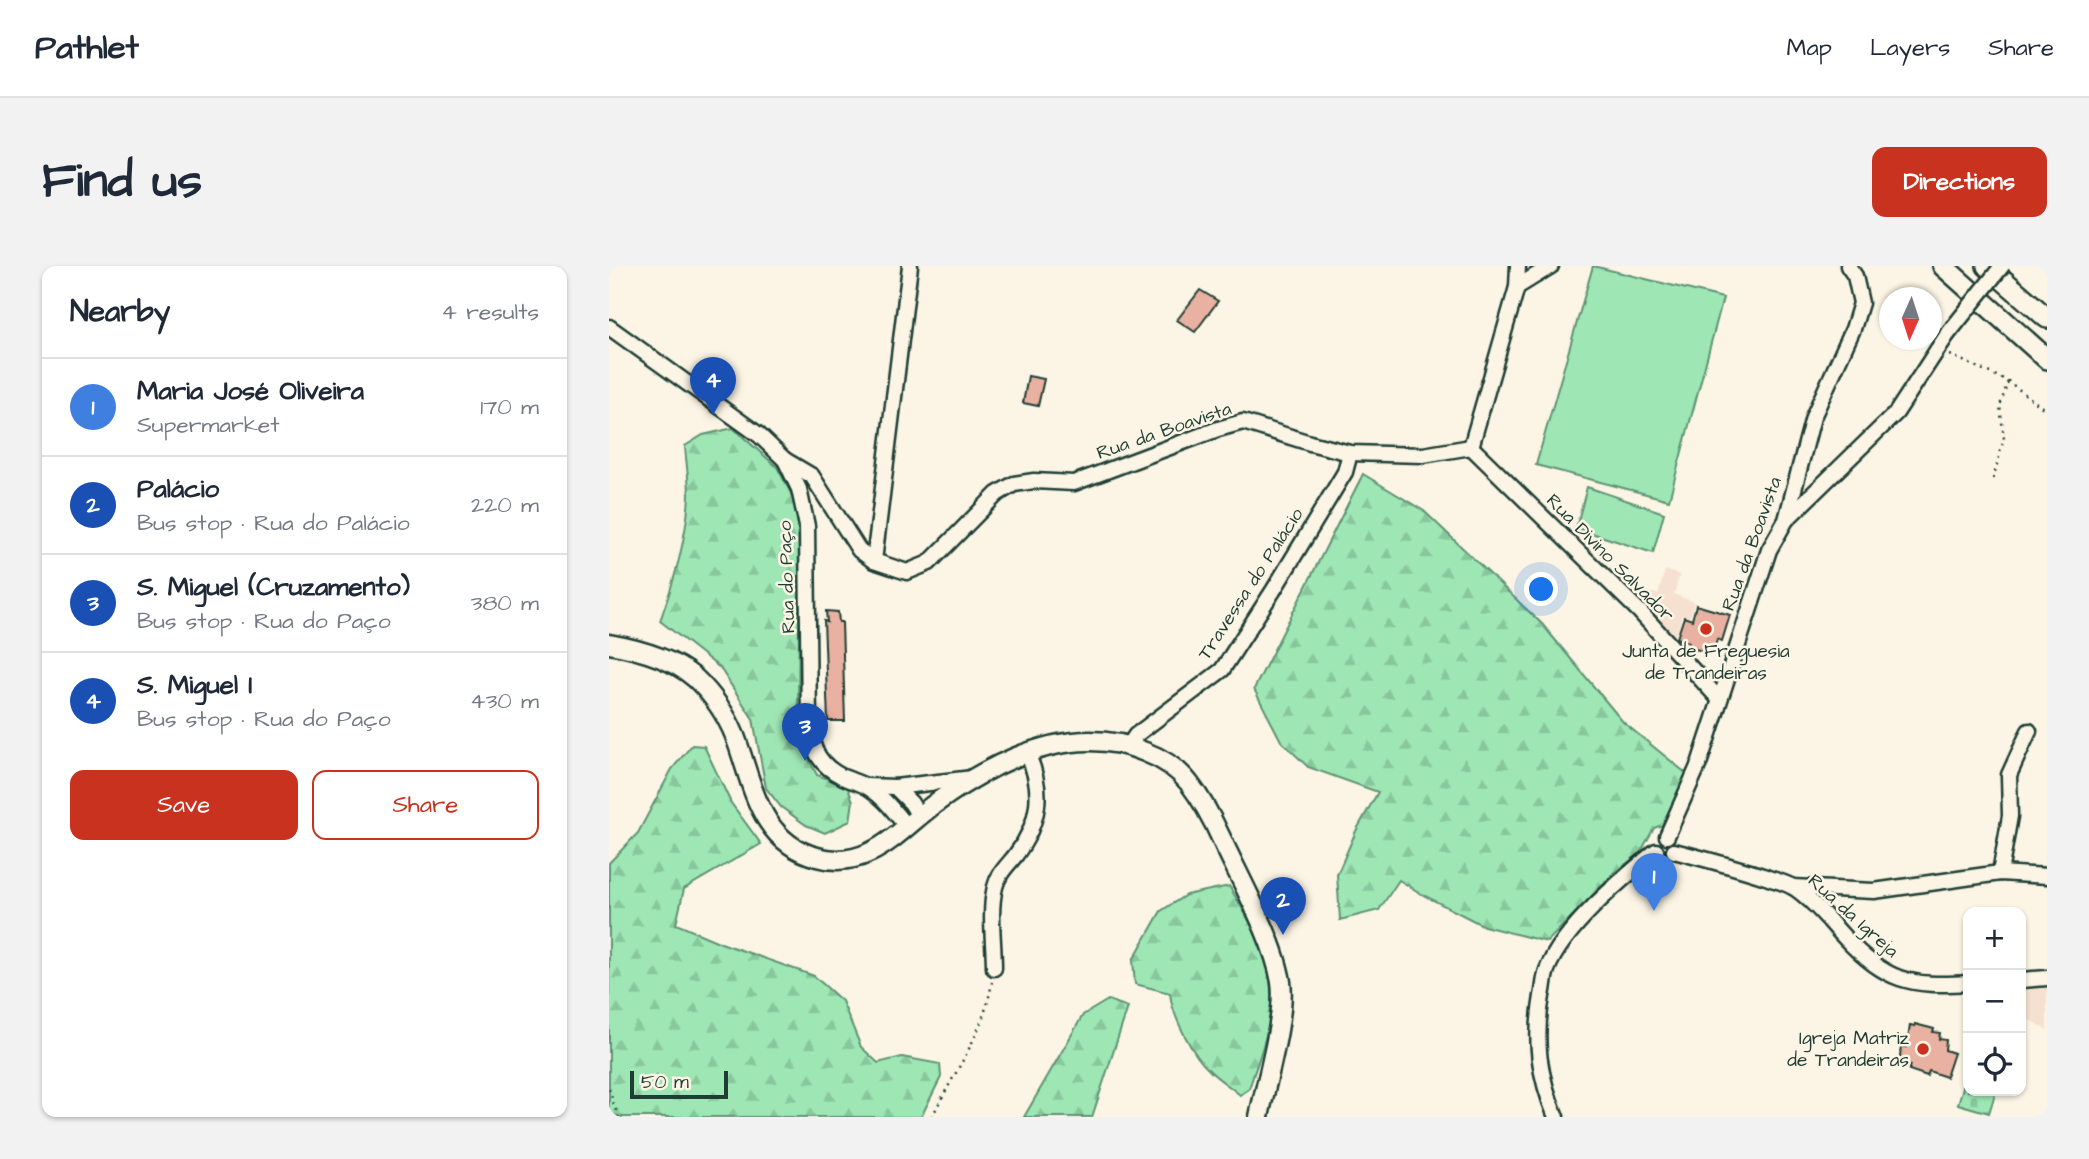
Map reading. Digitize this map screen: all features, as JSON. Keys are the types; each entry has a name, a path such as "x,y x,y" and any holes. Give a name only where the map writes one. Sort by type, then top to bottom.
{"highway":[{"path":"1943,266 2047,359"},
{"path":"1987,266 2047,318"}],"main road":[{"path":"609,644 662,658 692,676 707,691 721,709 735,736 761,813 779,837 818,858 848,860 866,855 989,769 1054,745 1083,740 1106,740 1129,745 1160,758 1187,781 1209,812 1274,954 1281,984 1279,1016 1259,1117"}],"street":[{"path":"874,561 910,266"},
{"path":"1471,447 1517,287 1518,266"},
{"path":"1517,287 1551,266"},
{"name":"Rua da Boavista","path":"1667,836 1699,764 1769,550 1786,520 1813,417 1853,329 1861,303 1855,276 1848,266"},
{"path":"1942,342 2002,266"},
{"name":"Rua do Paço","path":"609,327 759,435 785,460 799,489 807,526 809,726 812,746 825,766 866,786 913,822"},
{"path":"1786,520 1896,412 1937,350"},
{"name":"Rua da Boavista","path":"785,460 812,476 859,550 874,561 907,572 929,563 997,494 1014,484 1034,481 1074,483 1218,429 1244,422 1350,453 1423,455 1471,447"},
{"name":"Rua Divino Salvador","path":"1471,447 1640,612 1719,699"},
{"name":"Travessa do Palácio","path":"1129,745 1136,734 1222,670 1345,472 1350,453"},
{"path":"2000,873 2010,816 2009,775 2029,731"},
{"path":"994,968 995,889 999,875 1017,854 1026,837 1037,809 1039,792 1036,774 1028,755"},
{"path":"866,786 895,787 975,778"},
{"path":"895,787 911,803 913,822"},
{"path":"1556,1117 1544,1088 1538,1051 1539,1016 1547,970 1565,940 1588,913 1655,851 1656,840 1667,836 1675,843 1674,851 1664,857 1655,851"},
{"name":"Rua da Igreja","path":"1674,851 1734,866 1793,887 1817,906 1845,939 1877,969 1903,981 1931,986 1963,983"},
{"path":"1793,887 1874,891 2000,873 2047,876"},
{"path":"2026,980 2047,978"}],"path":[{"path":"1937,350 2008,381 2047,411"},
{"path":"1993,479 2004,439 2000,406 2008,381"},
{"path":"932,1117 947,1085 978,1034 991,990 994,968"},
{"path":"609,1088 618,1117"}],"shaded area":[{"path":"1665,570 1680,575 1674,594 1694,602 1690,617 1682,615 1675,639 1668,637 1642,610 1648,592 1658,594"},
{"path":"2047,983 2047,1030 2026,1018 2026,985"}],"green space":[{"path":"1593,266 1723,298 1669,500 1536,465"},
{"path":"733,428 777,467 796,503 800,547 798,705 801,745 817,775 847,786 853,801 850,821 825,833 806,825 781,807 766,788 753,719 720,668 660,621 675,575 686,527 689,495 685,446 703,435"},
{"path":"1363,474 1424,511 1542,624 1623,722 1687,774 1662,825 1654,828 1640,853 1612,875 1547,942 1484,926 1399,880 1379,910 1340,920 1337,875 1356,831 1378,792 1308,767 1281,741 1254,689"},
{"path":"1587,487 1664,513 1653,553 1576,528"},
{"path":"692,745 704,746 731,803 761,844 684,889 676,924 814,976 842,1001 861,1047 878,1063 902,1057 940,1064 941,1077 921,1117 609,1117 609,863 638,833 672,769"},
{"path":"1229,886 1261,947 1267,963 1271,997 1269,1025 1261,1053 1249,1089 1240,1095 1203,1064 1190,1046 1179,1024 1170,993 1135,984 1133,960 1161,911 1186,895"},
{"path":"1108,1000 1128,1007 1092,1117 1024,1117 1083,1015"},
{"path":"1963,1087 1963,1096 1994,1096 1989,1113 1958,1104"}],"building":[{"path":"1200,290 1218,301 1195,332 1177,320"},
{"path":"1028,376 1044,379 1038,406 1023,403"},
{"path":"1696,605 1730,615 1722,641 1717,639 1713,654 1688,647 1689,642 1677,638 1684,617 1692,620"},
{"path":"826,611 838,612 839,622 842,622 845,721 828,721 824,621 827,622"},
{"name":"Igreja Matriz de Trandeiras","path":"1915,1024 1940,1033 1939,1039 1946,1040 1945,1050 1954,1053 1946,1077 1929,1071 1927,1076 1909,1070 1911,1065 1902,1063 1901,1046 1907,1047 1910,1025"}],"place":[{"name":"S. Miguel I","path":"713,415"},
{"name":"Junta de Freguesia de Trandeiras","path":"1706,629"},
{"name":"S. Miguel (Cruzamento)","path":"805,761"},
{"name":"Maria José Oliveira","path":"1654,911"},
{"name":"Palácio","path":"1283,935"},
{"name":"Igreja Matriz de Trandeiras","path":"1923,1049"}]}
